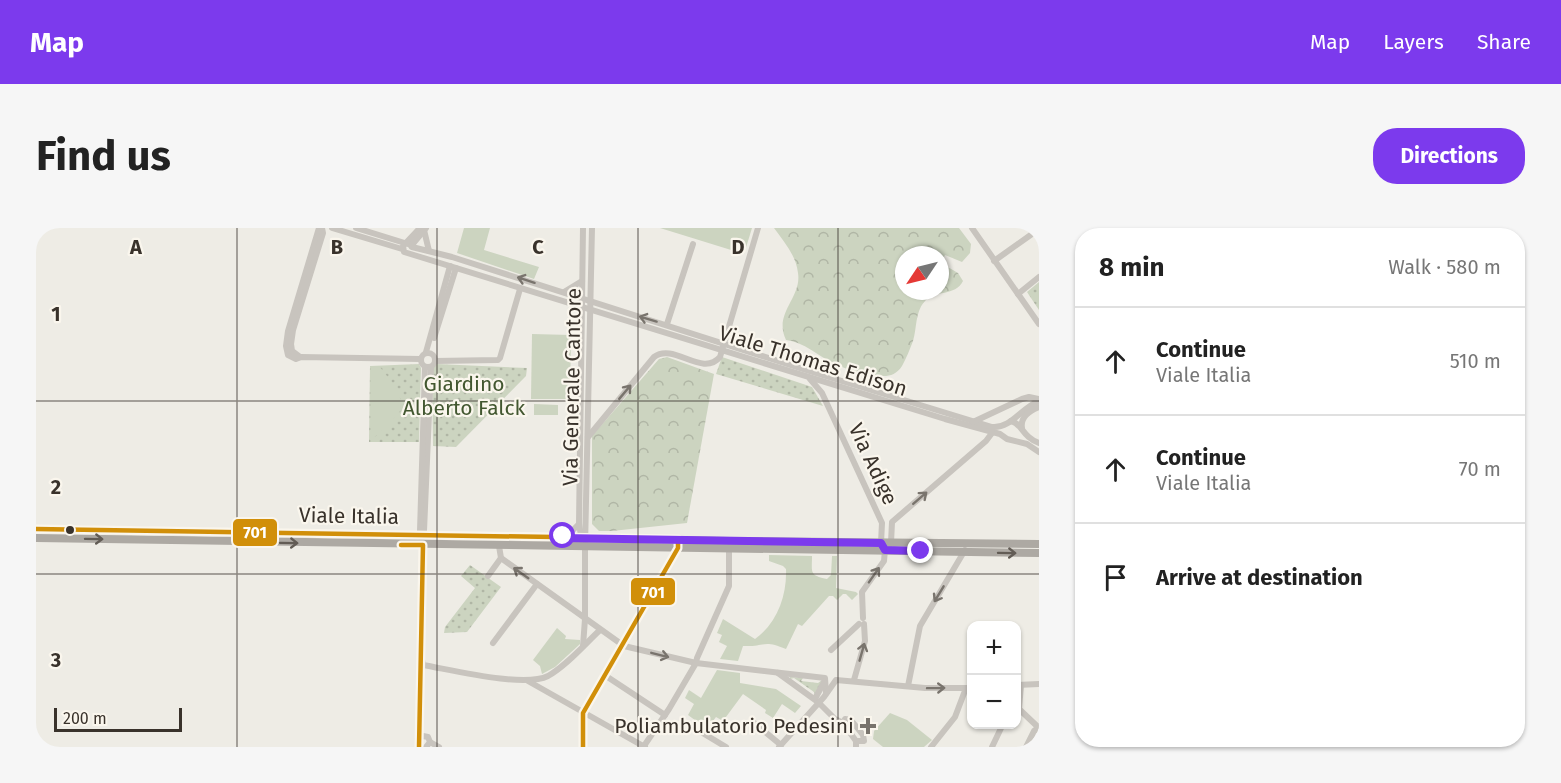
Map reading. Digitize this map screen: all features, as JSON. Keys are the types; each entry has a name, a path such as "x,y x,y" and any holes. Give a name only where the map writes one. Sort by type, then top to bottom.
{"main road":[{"name":"Viale Italia","path":"36,529 422,535 498,540 678,539 729,544"},
{"name":"Viale Italia","path":"36,538 423,545 560,538 678,548 729,544 886,545 1039,554"},
{"name":"Viale Italia","path":"966,548 1039,544"}],"street":[{"path":"321,228 323,233 293,330 292,351 301,357 420,359 430,365 498,360 520,289"},
{"name":"Viale Thomas Edison","path":"332,228 408,248 429,250 667,324 807,377 998,433 1027,444 1039,452"},
{"name":"Viale Thomas Edison","path":"356,228 453,268 612,317 832,378 973,422 996,428 1008,422"},
{"name":"Via Generale Cantore","path":"583,228 579,524 584,541"},
{"name":"Via Generale Cantore","path":"583,646 592,228"},
{"path":"588,437 658,353 668,353 708,364 717,361 758,228"},
{"path":"972,228 1039,324"},
{"path":"408,248 423,229"},
{"path":"423,229 429,250"},
{"path":"994,261 1039,229"},
{"path":"667,324 693,244"},
{"path":"420,359 428,352 453,268"},
{"path":"1018,294 1039,277"},
{"path":"564,292 582,281"},
{"path":"612,317 615,308"},
{"path":"419,744 423,545 420,531 430,365 433,355 428,352"},
{"name":"Via Adige","path":"807,377 822,393 882,523 886,545"},
{"path":"822,393 825,382 832,378"},
{"path":"973,422 1007,407 1035,400"},
{"path":"1005,437 1002,430 1008,422 1015,419 1035,400"},
{"path":"1023,432 1021,424 1023,418 1039,407"},
{"path":"1008,422 1019,424 1030,440 1039,443"},
{"path":"854,680 865,641 861,599 864,587 871,581 884,561 892,522 986,441 992,433"},
{"name":"Viale Italia","path":"586,515 590,530 595,535 619,536 625,539"},
{"path":"882,523 892,522"},
{"path":"560,538 570,533 579,524"},
{"path":"583,747 584,713 678,548 678,539"},
{"path":"498,540 501,558 624,646 696,663 777,673 789,677 825,678 826,680"},
{"path":"422,659 423,665 527,681 645,747 696,663 700,649 729,586 729,544"},
{"path":"909,686 920,626 966,548"},
{"path":"488,576 501,558"},
{"path":"493,643 537,584"},
{"path":"831,650 862,622"},
{"path":"541,689 548,676 600,630"},
{"path":"527,681 548,676"},
{"path":"606,676 665,715"},
{"path":"789,677 835,719 843,723 857,745 864,741 863,735 851,720 845,719 843,723"},
{"path":"826,680 826,693"},
{"path":"815,701 826,680"},
{"path":"753,722 780,746 815,701 826,693 836,680 925,688 967,688"},
{"path":"1021,685 1039,684"},
{"path":"932,747 955,717 967,692"},
{"path":"1021,712 1039,728 1034,731 1026,747"},
{"path":"420,718 427,742"},
{"path":"992,747 1001,729"},
{"path":"701,732 726,747"},
{"path":"419,744 421,736 427,742 439,747"}],"green space":[{"path":"464,228 490,228 484,250 539,267 534,279 457,253"},
{"path":"660,228 752,228 744,254"},
{"path":"774,228 959,228 971,244 970,253 962,262 949,257 949,246 895,246 895,300 926,300 921,306 913,341 902,366 893,374 882,376 845,368 805,346 786,340 783,322 796,290 798,273 797,266"},
{"path":"949,268 958,273 963,281 950,291"},
{"path":"1039,282 1039,310 1027,292"},
{"path":"532,334 571,335 570,399 531,399"},
{"path":"667,357 714,374 687,523 599,531 592,524 592,436 659,359"},
{"path":"722,357 812,387 823,406 716,374"},
{"name":"Giardino Alberto Falck","path":"419,364 421,368 419,442 369,442 370,366"},
{"name":"Giardino Alberto Falck","path":"437,364 527,368 526,376 456,447 433,446 432,369"},
{"path":"371,367 380,367 394,385 404,406 390,424 371,440"},
{"path":"534,404 558,405 558,415 534,415"},
{"path":"769,555 812,556 814,574 827,579 831,575 832,556 837,556 836,588 858,594 852,600 846,594 837,600 829,596 802,626 798,624 786,649 768,644 743,646 738,661 720,659 727,646 719,642 722,635 717,633 723,619 755,639 763,633 775,617 785,589 786,569 769,561"},
{"path":"470,565 501,587 467,632 444,633 445,627 475,588 461,576"},
{"path":"557,628 566,636 565,639 580,640 580,644 555,667 542,674 540,666 533,660"},
{"path":"717,670 740,673 740,683 776,689 801,706 795,713 782,704 773,718 765,713 766,710 743,694 723,721 716,717 707,729 688,715 694,704 685,698 689,690 701,698"},
{"path":"790,677 818,683 822,680 815,696 814,692"},
{"path":"890,713 907,720 932,740 924,747 883,747 873,739 874,731"}],"transit line":[{"name":"701","path":"36,529 678,539 678,548 583,713 583,747"},
{"name":"701","path":"401,545 423,545 419,747"}],"place":[{"name":"Poliambulatorio Pedesini","path":"868,726"}],"route":[{"path":"563,536 560,538 881,543 885,550 921,551"}]}
